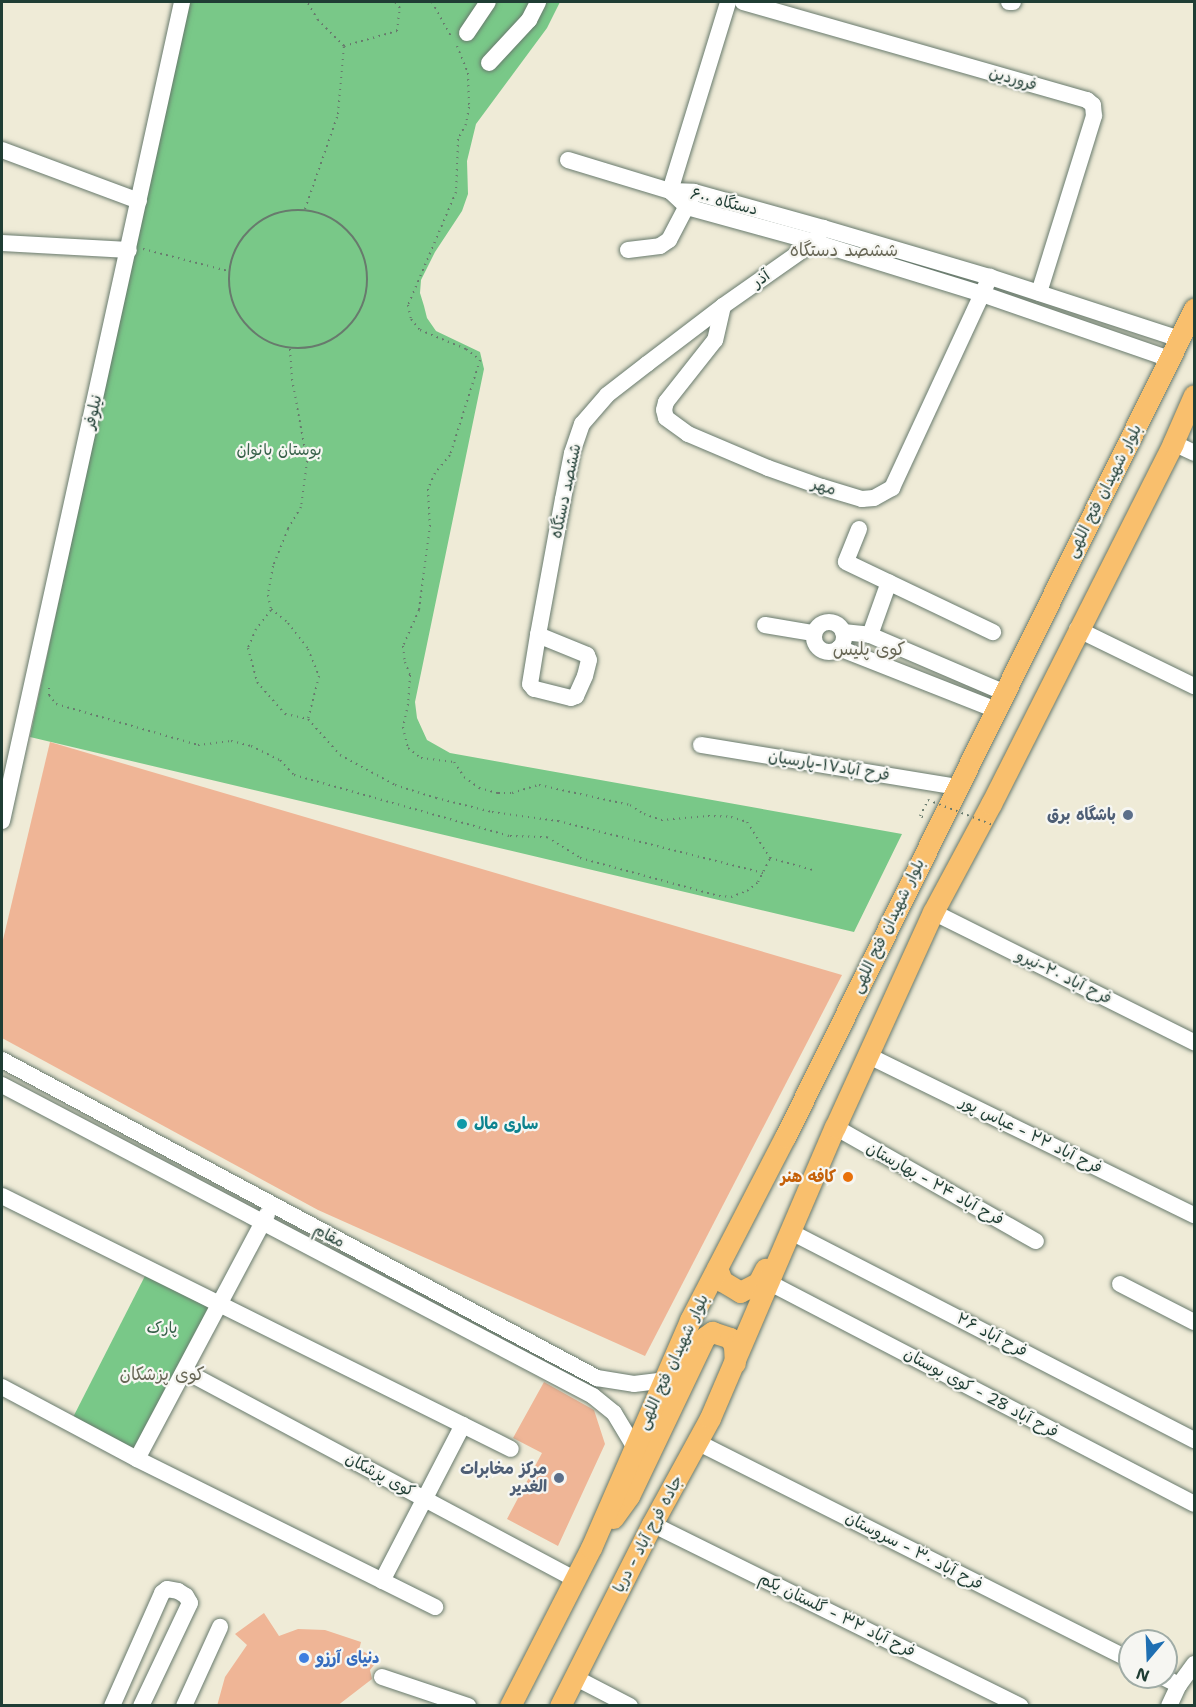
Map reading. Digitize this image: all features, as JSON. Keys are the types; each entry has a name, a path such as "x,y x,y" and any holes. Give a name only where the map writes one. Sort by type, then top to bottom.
{"main road":[{"name":"بلوار شهیدان فتح اللهی","path":"591,1548 690,1320 790,1126 1194,309"},
{"path":"735,1363 789,1231 933,912 992,804 1077,629 1173,443 1194,395"},
{"path":"717,1268 722,1281 740,1292 758,1283 799,1194 812,1180"},
{"path":"510,1706 591,1548 629,1496 705,1336 712,1332 730,1338 734,1346 735,1363"},
{"name":"جاده فرح آباد - دریا","path":"560,1706 652,1524 697,1442 735,1363"}],"street":[{"name":"نیلوفر","path":"2,821 136,245 139,201 182,2"},
{"path":"467,33 488,2"},
{"path":"489,63 529,20 538,2"},
{"path":"670,191 728,2"},
{"name":"فروردین","path":"743,2 1087,100 1094,105 1094,116 1039,293"},
{"path":"2,150 139,201"},
{"name":"۶۰۰ دستگاه","path":"568,160 690,199 819,235 990,277 1180,339"},
{"path":"628,250 660,246 669,240 690,199"},
{"name":"۶۰۰ دستگاه","path":"819,235 1170,359"},
{"name":"آذر","path":"723,306 819,235"},
{"path":"2,243 136,245"},
{"name":"مهر","path":"723,306 715,340 666,402 664,410 666,418 688,434 768,468 862,499 883,495 892,489 990,277"},
{"name":"ششصد دستگاه","path":"538,634 570,465 582,424 607,395 723,306"},
{"path":"1173,443 1194,453"},
{"path":"859,529 846,562 993,632"},
{"path":"870,635 889,582"},
{"path":"835,622 841,640 835,652 825,652 819,647 813,633 821,623 835,622"},
{"path":"765,625 813,633"},
{"path":"1077,629 1194,686"},
{"path":"841,640 870,635 999,701"},
{"path":"841,640 999,701"},
{"name":"فرح آباد۱۷-پارسیان","path":"701,745 957,787"},
{"name":"فرح آباد ۲۰-نیرو","path":"933,912 1194,1042"},
{"name":"فرح آباد ۲۲ - عباس پور","path":"867,1055 1194,1215"},
{"name":"مقام","path":"2,1060 597,1378 634,1384 665,1380"},
{"name":"مقام","path":"2,1085 593,1396 614,1413 634,1446"},
{"name":"فرح آباد ۲۴ - بهارستان","path":"835,1127 1036,1241"},
{"path":"2,1196 511,1449"},
{"path":"137,1459 272,1206"},
{"name":"فرح آباد ۲۶","path":"789,1231 1194,1440"},
{"name":"فرح آباد 28 - کوی بوستان","path":"768,1282 1194,1504"},
{"path":"1120,1284 1194,1322"},
{"name":"کوی پزشکان","path":"185,1371 575,1579"},
{"path":"2,1387 137,1459 435,1607"},
{"path":"382,1581 463,1425"},
{"name":"فرح آباد ۳۰ - سروستان","path":"697,1442 1118,1654"},
{"name":"فرح آباد ۳۲ - گلستان یکم","path":"652,1524 1021,1706"},
{"path":"112,1706 162,1593 167,1589 178,1592 186,1596 190,1603 141,1706"},
{"path":"184,1706 220,1627"},
{"path":"1169,1706 1179,1685 1194,1665"},
{"path":"382,1677 468,1706"},
{"path":"574,1677 630,1706"}],"path":[{"path":"307,2 318,20 345,46"},
{"path":"345,46 398,31 400,9 396,2"},
{"path":"432,2 457,46 468,74 469,107 466,124 458,139 456,192 408,305 411,319 420,330 466,349 480,360 450,455 435,473 428,489 430,525 419,610 403,646 405,662 410,675 408,704 403,727 408,748 421,758 454,762 464,777 479,788 498,793 512,793 539,785 630,804 644,814 661,820 708,816 730,817 747,822 770,858 813,870"},
{"path":"305,209 338,114 345,46"},
{"path":"305,209 340,222 362,251 368,287 355,320 341,332 326,343 290,349 256,336 233,307 228,271 241,237 270,215 305,209"},
{"path":"136,245 141,249 228,271"},
{"path":"290,349 292,379 307,461 301,507 288,529 273,566 268,595 271,609 288,623 308,649 319,676 308,719"},
{"path":"271,609 256,629 248,648 257,682 285,714 308,719 340,755 394,785 492,812 558,821 764,873"},
{"path":"48,686 49,694 56,704 198,745 231,741 251,746 280,760 294,775 510,836 547,837 580,858 697,891 719,896 741,894 758,882 770,858"},
{"path":"920,816 927,800 993,825"}],"green space":[{"name":"بوستان بانوان","path":"185,2 560,2 547,28 476,124 467,161 468,194 462,211 435,252 421,280 420,293 427,318 436,331 480,352 484,369 415,702 417,718 427,740 450,753 902,834 854,932 30,737"},
{"name":"پارک","path":"146,1274 217,1310 141,1460 70,1424"}],"building":[{"name":"ساری مال","path":"50,742 842,975 645,1356 318,1210 2,1038 2,944"},
{"name":"مرکز مخابرات الغدیر","path":"544,1382 594,1410 605,1444 558,1546 507,1519 542,1453 513,1438"},
{"name":"دنیای آرزو","path":"264,1613 279,1636 298,1629 325,1630 361,1642 359,1650 369,1654 366,1659 374,1665 370,1670 372,1679 337,1706 217,1706 225,1677 247,1645 235,1634"}],"place":[{"name":"باشگاه برق","path":"1128,815"},
{"name":"ساری مال","path":"462,1124"},
{"name":"کافه هنر","path":"848,1177"},
{"name":"مرکز مخابرات الغدیر","path":"559,1478"},
{"name":"دنیای آرزو","path":"304,1658"}],"district":[{"name":"ششصد دستگاه","path":"844,250"},
{"name":"کوی پلیس","path":"869,649"},
{"name":"کوی پزشکان","path":"162,1374"}]}
